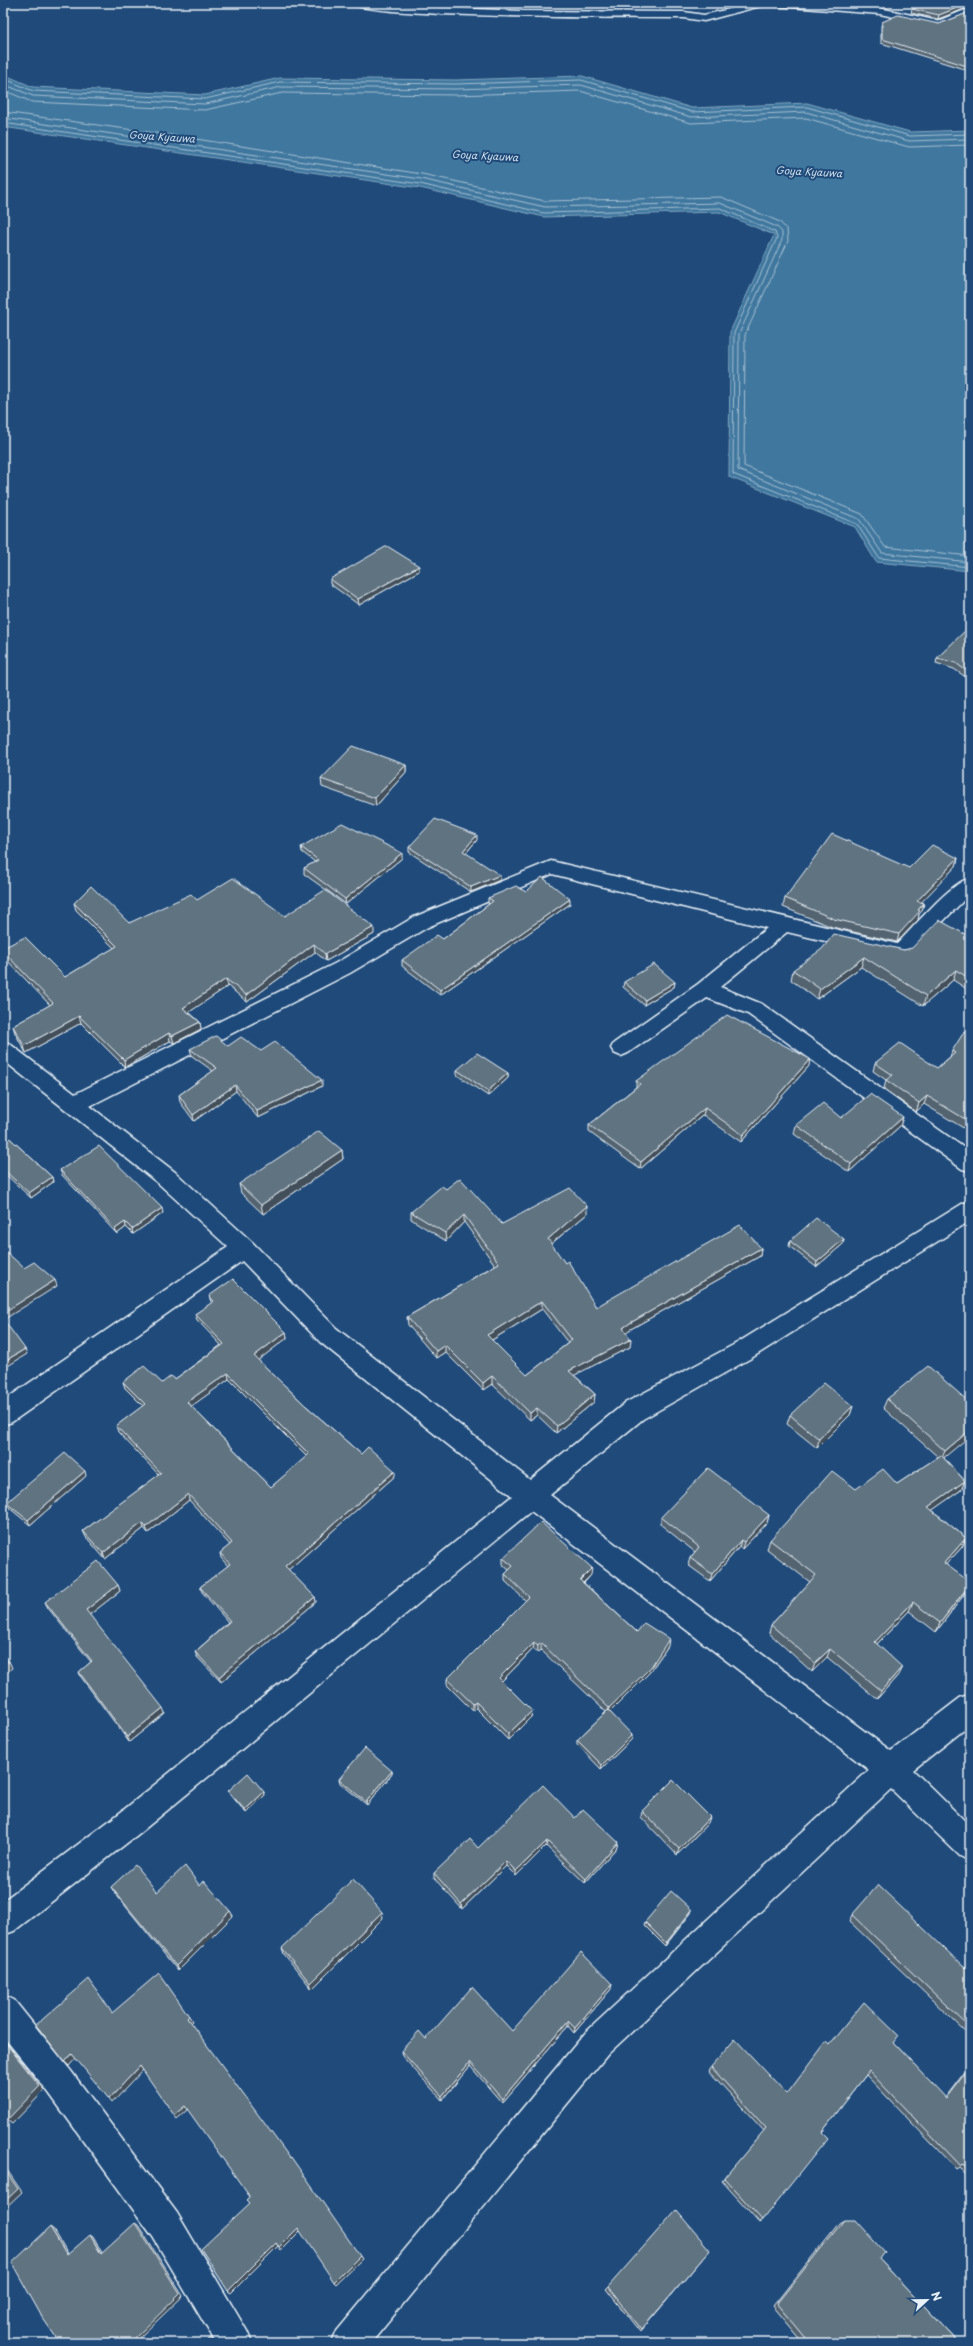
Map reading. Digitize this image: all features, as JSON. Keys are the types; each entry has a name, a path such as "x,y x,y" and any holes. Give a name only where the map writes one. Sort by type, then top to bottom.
{"street":[{"path":"354,3 373,7 452,11 563,15 684,15 704,18 767,3"},
{"path":"778,3 880,12 939,24 970,11"},
{"path":"74,1104 343,968 421,922 551,867 901,952 966,893"},
{"path":"621,1048 705,989 783,924"},
{"path":"705,989 755,1009 970,1163"},
{"path":"3,1049 167,1178 244,1248 328,1335 530,1495 891,1769 970,1846"},
{"path":"3,1920 137,1817 634,1411 746,1350 970,1210"},
{"path":"3,1414 244,1248"},
{"path":"349,2343 597,2043 891,1769 970,1708"},
{"path":"3,2011 60,2082 165,2224 235,2343"}],"water":[{"name":"Goya Kyauwa","path":"3,74 33,87 205,95 280,78 456,80 582,76 692,108 807,103 910,132 970,130 970,571 876,562 855,527 729,477 730,332 774,235 719,212 544,217 420,188 3,127"}],"building":[{"path":"931,3 969,3 939,15 912,9"},
{"path":"970,12 970,67 882,39 882,22 898,15 939,24"},
{"path":"387,546 419,566 358,599 330,579"},
{"path":"969,627 970,674 956,663 937,658"},
{"path":"353,746 406,765 375,798 321,779"},
{"path":"435,819 477,835 463,851 500,875 471,887 409,847"},
{"path":"342,823 402,853 345,899 304,868 318,860 301,847"},
{"path":"832,834 909,868 932,845 958,858 917,901 924,903 918,910 920,911 899,934 834,919 785,898"},
{"path":"542,877 570,899 440,990 402,960 437,935 443,939 493,901 488,898 516,886 526,892"},
{"path":"233,878 285,916 325,890 374,927 325,954 314,944 246,995 226,979 183,1008 200,1022 172,1036 169,1033 124,1060 79,1016 24,1046 13,1026 53,1003 3,951 3,948 25,937 65,977 117,946 74,903 91,886 129,923 191,894 197,900"},
{"path":"939,920 970,937 970,979 956,970 926,996 864,957 820,989 793,970 822,949 834,934 904,950 912,948"},
{"path":"654,964 675,982 645,1000 624,982"},
{"path":"727,1015 810,1059 743,1135 705,1108 641,1162 589,1125 640,1084 636,1081"},
{"path":"964,1032 970,1036 970,1122 927,1096 919,1103 886,1080 893,1075 875,1063 900,1043 937,1068 955,1053 952,1051"},
{"path":"216,1036 228,1046 241,1037 261,1051 275,1042 322,1080 257,1111 235,1085 193,1115 179,1095 217,1068 190,1049"},
{"path":"477,1053 508,1073 488,1091 457,1070"},
{"path":"870,1094 903,1117 851,1164 796,1125 823,1103 841,1118"},
{"path":"319,1131 342,1150 261,1205 239,1184"},
{"path":"3,1132 52,1177 29,1193 3,1169"},
{"path":"99,1146 162,1208 132,1229 125,1222 115,1229 60,1170"},
{"path":"460,1178 502,1224 570,1188 587,1206 548,1239 565,1263 568,1261 596,1307 740,1225 761,1248 630,1323 623,1328 631,1339 569,1371 595,1394 557,1426 537,1408 530,1413 492,1376 483,1383 445,1345 436,1351 407,1317 499,1263 464,1215 445,1233 411,1212 442,1186 446,1189","holes":["542,1301 572,1340 527,1375 487,1335"]},
{"path":"816,1218 844,1239 817,1262 790,1241"},
{"path":"3,1249 24,1268 34,1262 55,1280 3,1313"},
{"path":"233,1279 286,1332 254,1356 305,1405 361,1454 368,1447 395,1471 285,1566 315,1597 219,1677 195,1652 230,1621 200,1587 230,1564 220,1553 232,1543 188,1494 146,1527 142,1523 103,1553 83,1531 161,1473 116,1426 145,1404 123,1382 144,1366 162,1383 171,1376 175,1379 224,1344 195,1314 214,1301 209,1296","holes":["228,1373 309,1454 271,1487 187,1402"]},
{"path":"3,1319 25,1349 3,1362"},
{"path":"928,1366 970,1403 970,1430 945,1451 887,1399"},
{"path":"824,1383 853,1406 819,1439 790,1415"},
{"path":"65,1453 85,1471 28,1520 6,1503"},
{"path":"941,1455 965,1481 928,1507 966,1538 944,1563 970,1582 970,1584 940,1623 913,1602 875,1642 902,1667 881,1691 830,1649 815,1663 771,1625 816,1575 770,1540 832,1471 856,1489 883,1469 897,1484"},
{"path":"708,1468 769,1515 744,1542 741,1540 712,1574 690,1558 699,1547 661,1517"},
{"path":"541,1522 592,1568 580,1580 637,1632 644,1623 669,1639 651,1667 609,1708 541,1643 538,1646 534,1643 499,1678 532,1711 508,1734 476,1702 473,1704 447,1679 529,1597 505,1574 513,1566 503,1558"},
{"path":"98,1561 118,1585 86,1610 163,1708 127,1737 79,1672 92,1661 45,1602"},
{"path":"3,1655 9,1661 3,1666"},
{"path":"608,1710 632,1735 602,1765 577,1740"},
{"path":"365,1748 392,1771 366,1802 339,1779"},
{"path":"248,1773 264,1792 245,1810 228,1791"},
{"path":"673,1780 710,1817 679,1849 642,1811"},
{"path":"543,1785 575,1818 583,1809 618,1842 586,1879 547,1841 516,1871 506,1861 461,1904 434,1873 470,1839 478,1848"},
{"path":"135,1865 157,1892 185,1866 200,1886 204,1881 230,1911 176,1966 111,1887"},
{"path":"353,1879 382,1912 310,1983 282,1948"},
{"path":"878,1885 965,1968 970,1961 970,2028 852,1915"},
{"path":"671,1891 692,1910 666,1943 645,1922"},
{"path":"581,1952 612,1984 575,2028 568,2021 502,2099 470,2062 442,2096 401,2051 419,2031 426,2039 472,1987 512,2031"},
{"path":"159,1973 189,2016 187,2018 290,2158 291,2157 360,2256 334,2282 298,2228 279,2247 276,2243 228,2291 201,2249 250,2203 247,2200 250,2197 185,2106 174,2115 140,2066 109,2099 72,2054 65,2062 36,2025 89,1979 112,2013"},
{"path":"864,2002 898,2035 893,2042 946,2098 970,2067 970,2170 963,2163 960,2166 869,2071 822,2132 828,2138 762,2220 724,2178 766,2128 711,2067 735,2039 787,2094 826,2042 829,2045"},
{"path":"3,2040 40,2086 7,2120 3,2114"},
{"path":"3,2167 18,2189 3,2203"},
{"path":"676,2210 710,2250 641,2330 608,2287"},
{"path":"844,2220 855,2220 884,2252 879,2259 958,2343 810,2343 777,2303"},
{"path":"135,2223 180,2294 135,2338 139,2343 60,2343 42,2317 12,2263 50,2227 67,2255 90,2235 101,2254"},
{"path":"210,2338 213,2342 217,2343 206,2343"}]}
